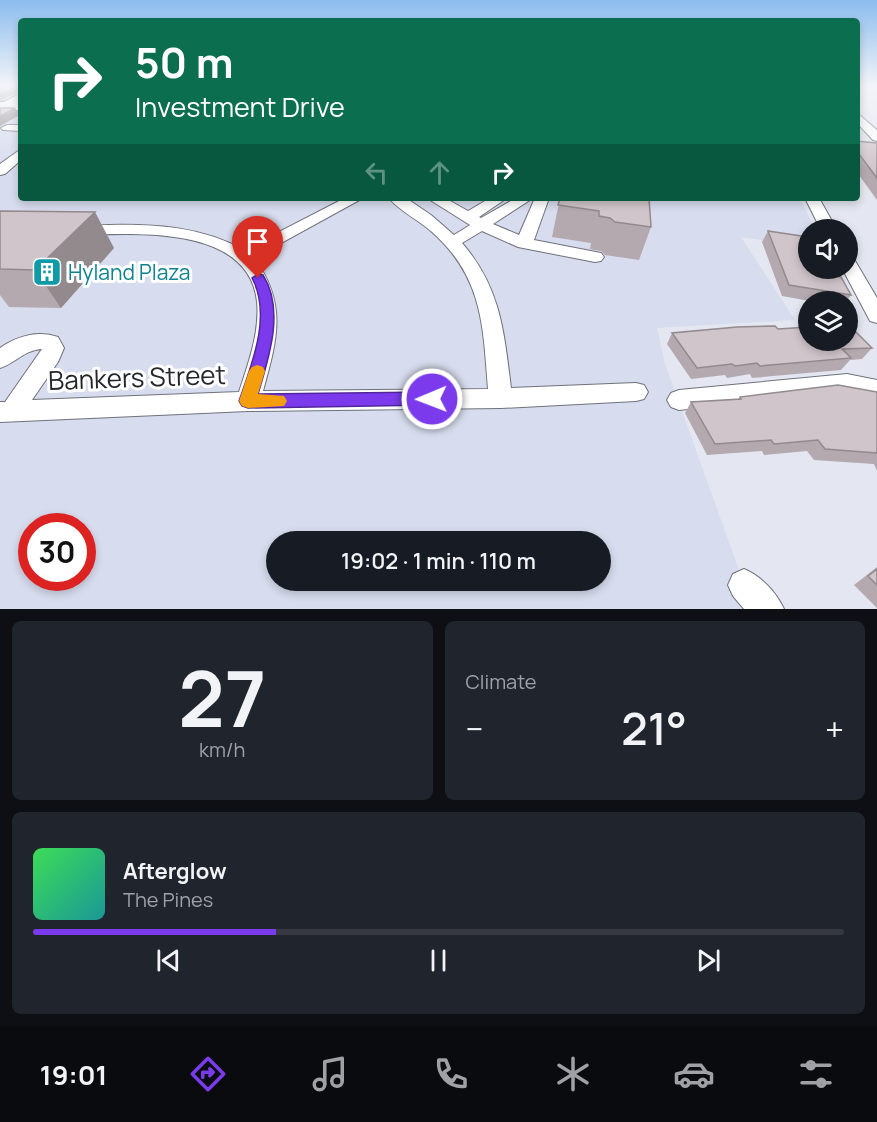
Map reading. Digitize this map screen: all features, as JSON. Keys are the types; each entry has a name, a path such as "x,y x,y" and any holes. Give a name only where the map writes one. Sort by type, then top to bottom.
{"street":[{"path":"860,120 877,124"},
{"path":"860,121 877,138"},
{"path":"7,128 18,128"},
{"path":"0,171 18,156"},
{"path":"243,257 350,201"},
{"path":"401,201 418,212 453,242 473,270 488,303 501,398"},
{"path":"439,201 483,226 524,243 595,257"},
{"path":"467,218 495,201"},
{"path":"453,242 521,201"},
{"path":"524,243 541,201"},
{"path":"814,201 823,219"},
{"path":"66,230 186,234 215,241 243,257 265,291 268,311 261,361 248,401"},
{"path":"857,279 877,316"},
{"path":"0,360 14,349 32,340 51,342 53,348 50,356 6,412"},
{"path":"679,400 847,383 877,389"},
{"name":"Bankers Street","path":"6,412 248,401 501,398 636,392"},
{"path":"744,585 767,609"}],"shaded area":[{"path":"0,114 18,114 18,201 801,201 810,219 798,219 798,246 741,237 795,320 657,328 665,364 753,609 0,609"}],"building":[{"path":"860,141 877,143 877,178 860,155"},
{"path":"559,201 649,201 651,227 615,222 610,218 599,216 599,211 558,205"},
{"path":"0,211 95,212 35,270 0,269"},
{"path":"768,231 798,236 798,279 842,279 849,291 826,291 789,285"},
{"path":"775,326 778,329 798,328 798,351 844,351 851,358 760,366 757,363 697,368 672,333 737,327"},
{"path":"858,334 872,348 858,348"},
{"path":"838,385 877,392 877,453 825,449 818,440 774,444 771,440 715,444 691,402 741,399 740,397"},
{"path":"877,569 877,585 868,576"}],"slow traffic":[{"path":"257,371 248,401 278,401"}],"place":[{"name":"Hyland Plaza","path":"47,272"}],"route":[{"path":"258,278 265,291 268,311 261,361 248,401 432,399"}]}
